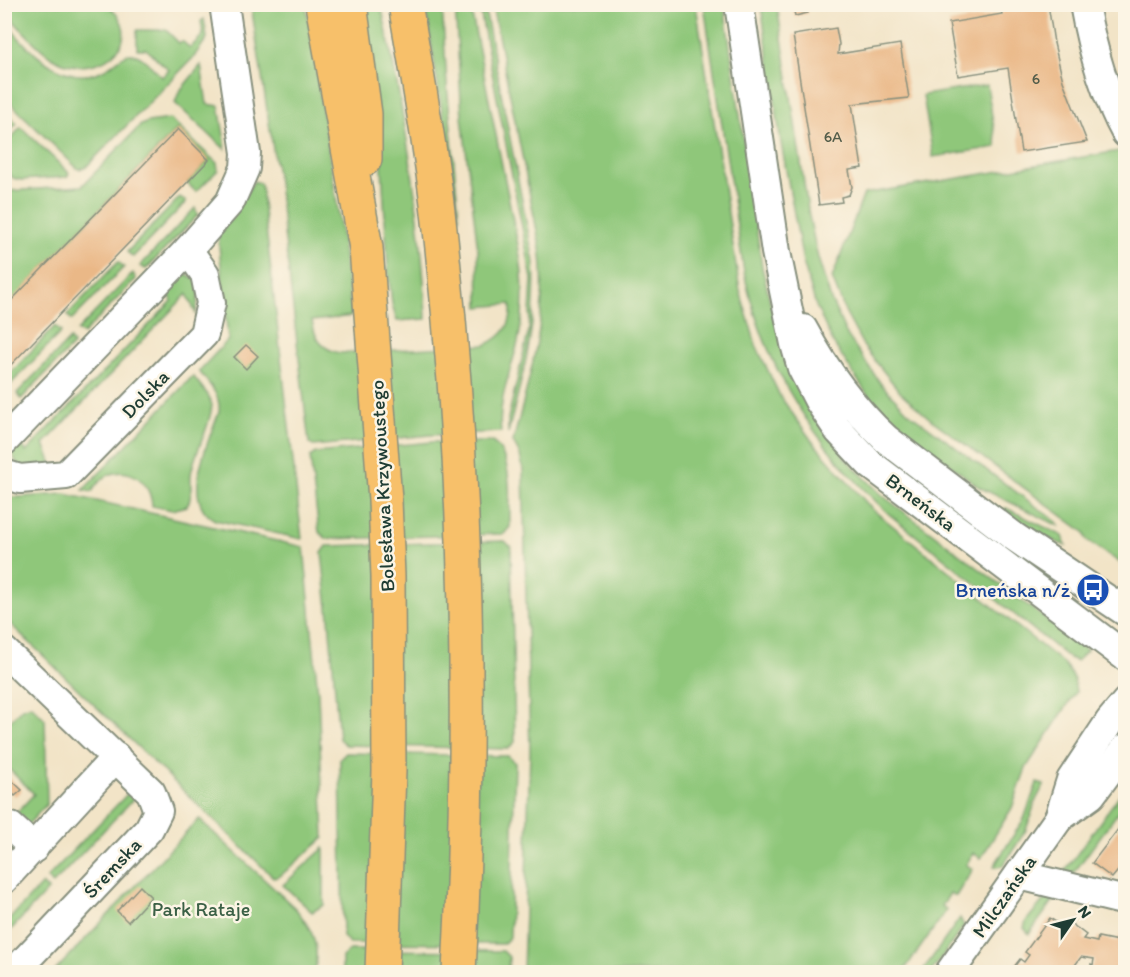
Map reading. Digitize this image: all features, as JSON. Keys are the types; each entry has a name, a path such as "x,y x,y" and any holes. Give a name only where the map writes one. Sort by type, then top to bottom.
{"main road":[{"name":"Bolesława Krzywoustego","path":"322,4 366,248 374,330 385,510 390,670 388,844 382,972"},
{"path":"350,4 365,114 366,248"},
{"path":"405,4 438,211 460,477 466,652 465,804 459,972"}],"street":[{"path":"4,441 188,250 230,202 239,185 245,168 246,153 224,4"},
{"name":"Brneńska","path":"739,4 776,252 795,344 802,368 819,400 839,431 870,464 1125,657"},
{"path":"1084,4 1104,85 1125,133"},
{"name":"Dolska","path":"4,474 20,479 66,475 204,334 211,303 205,274 188,250"},
{"name":"Brneńska","path":"786,295 814,350 832,378 886,439 1013,536 1125,612"},
{"name":"Śremska","path":"4,651 151,792 158,811 149,829 14,972"},
{"name":"Milczańska","path":"950,972 1059,818 1071,780 1125,702"},
{"name":"Milczańska","path":"1059,818 1091,795 1125,748"},
{"path":"4,879 116,757"},
{"path":"11,827 34,848"},
{"path":"1019,875 1125,901"}],"green space":[{"path":"5,4 107,5 119,17 124,30 122,41 116,51 106,59 93,64 78,66 63,63 48,55 34,42 13,20"},
{"path":"251,5 306,5 352,316 312,321 320,342 328,349 340,353 485,345 502,334 508,324 511,304 479,307 478,250 462,116 455,5 470,5 522,269 523,306 520,330 505,387 500,421 501,432 431,435 313,446 309,443 278,182"},
{"path":"365,5 381,5 397,83 416,200 426,319 397,321 392,304 381,151"},
{"path":"425,5 442,5 459,218"},
{"path":"479,5 484,5 534,262 534,307 528,349 508,433 508,418 529,330 532,279"},
{"path":"492,5 696,5 740,291 756,345 780,396 812,441 872,509 1065,665 1074,679 1076,692 1026,768 1012,808 981,858 973,853 966,865 973,869 956,896 950,893 942,906 947,910 903,972 523,972 530,752 523,470 520,455 513,442 537,342 541,317 542,267 539,241"},
{"path":"704,5 724,5 762,267 774,318 786,351 845,458 883,496 1087,650 1077,661 1069,658 890,515 839,462 797,405 765,342 744,272"},
{"path":"761,5 777,5 809,216 818,258 831,300 847,335 881,384 908,412 1057,522 1059,526 979,487 896,423 867,394 833,343 816,306 803,262 781,143"},
{"path":"204,19 207,38 194,57 85,168 78,169 5,98 5,21 36,54 48,64 62,71 76,75 90,74 105,69 126,55 133,54 145,60 162,77 169,70 146,49 137,49 137,30 166,30 179,43 182,41 190,48 203,35 201,21"},
{"path":"201,65 207,104 219,106 225,149 175,103 179,92"},
{"path":"987,85 997,147 933,157 923,95"},
{"path":"4,112 17,123 5,136 4,136"},
{"path":"170,119 217,163 218,170 196,192 187,183 209,160 177,129 5,308 4,194 8,191 82,186 141,125"},
{"path":"21,127 69,173 67,177 21,180 13,178 5,170 5,145"},
{"path":"1126,150 1125,566 1087,540 1084,532 929,418 900,392 864,347 846,314 832,278 864,194"},
{"path":"254,181 261,185 302,539 215,520 204,511 199,499 200,469 219,406 214,390 199,371 228,340 218,235"},
{"path":"180,197 186,202 133,257 127,252"},
{"path":"195,208 198,215 146,269 140,266"},
{"path":"118,262 124,267 72,320 67,315"},
{"path":"133,273 136,279 83,334 77,331"},
{"path":"181,273 200,283 196,314 187,294 44,444 52,464 23,468 16,462 11,450 19,437 26,452 172,301 166,287"},
{"path":"55,326 61,332 10,385 5,379"},
{"path":"70,339 73,345 21,399 17,393"},
{"path":"193,376 208,395 212,405 193,465 191,495 187,506 172,510 152,506 150,494 144,484 137,477 128,473 118,472 108,475 92,492 83,490"},
{"path":"432,442 492,442 499,448 507,469 510,493 510,527 504,534 327,539 319,532 310,457 316,453"},
{"path":"65,494 304,547 318,693 324,838 280,876 274,878 5,619 5,498"},
{"path":"1006,508 1063,536 1066,546 1023,528 1002,510"},
{"path":"505,541 511,547 515,742 508,749 346,745 339,739 322,553 327,546"},
{"path":"31,705 45,719 47,804 5,849 5,825 34,794 5,765 5,726 22,708"},
{"path":"346,753 508,756 515,763 510,937 503,944 350,943 343,937 340,759"},
{"path":"1037,783 1044,785 1036,800 1026,830 1003,866 994,866 1024,819"},
{"path":"133,788 139,793 53,884 47,878"},
{"path":"1125,791 1125,803 1029,934 1024,928 1026,921 1047,896 1120,794"},
{"name":"Park Rataje","path":"199,819 296,909 314,939 315,972 102,972 96,967 91,972 54,972"},
{"path":"324,848 324,905 312,912 283,885"},
{"path":"42,884 48,890 5,936 5,924"},
{"path":"960,918 964,926 931,972 922,972"},
{"path":"350,950 503,951 509,957 508,972 342,972 342,957"}],"building":[{"path":"806,4 808,13 795,16 793,7"},
{"path":"1000,4 1048,4 1063,81 1087,142 1021,152 1008,68 958,76 949,23 1002,14"},
{"path":"1121,4 1126,4 1126,23 1124,23"},
{"path":"836,28 838,54 900,44 909,98 852,104 862,168 849,170 852,187 849,195 841,197 842,202 819,205 793,35"},
{"path":"178,129 209,160 4,372 4,308"},
{"path":"246,345 258,356 246,369 234,357"},
{"path":"4,773 22,790 15,796 8,789 4,793"},
{"path":"1126,819 1126,869 1122,866 1112,878 1092,863"},
{"path":"140,886 151,897 128,922 117,911"},
{"path":"1050,918 1065,928 1069,922 1086,935 1083,939 1097,942 1098,937 1118,941 1119,936 1126,937 1126,972 1091,972 1094,959 1081,957 1070,972 1065,970 1063,972 1010,972 1020,959 1024,962 1029,955 1025,952"}],"place":[{"name":"Brneńska n/ż","path":"1093,590"}]}
